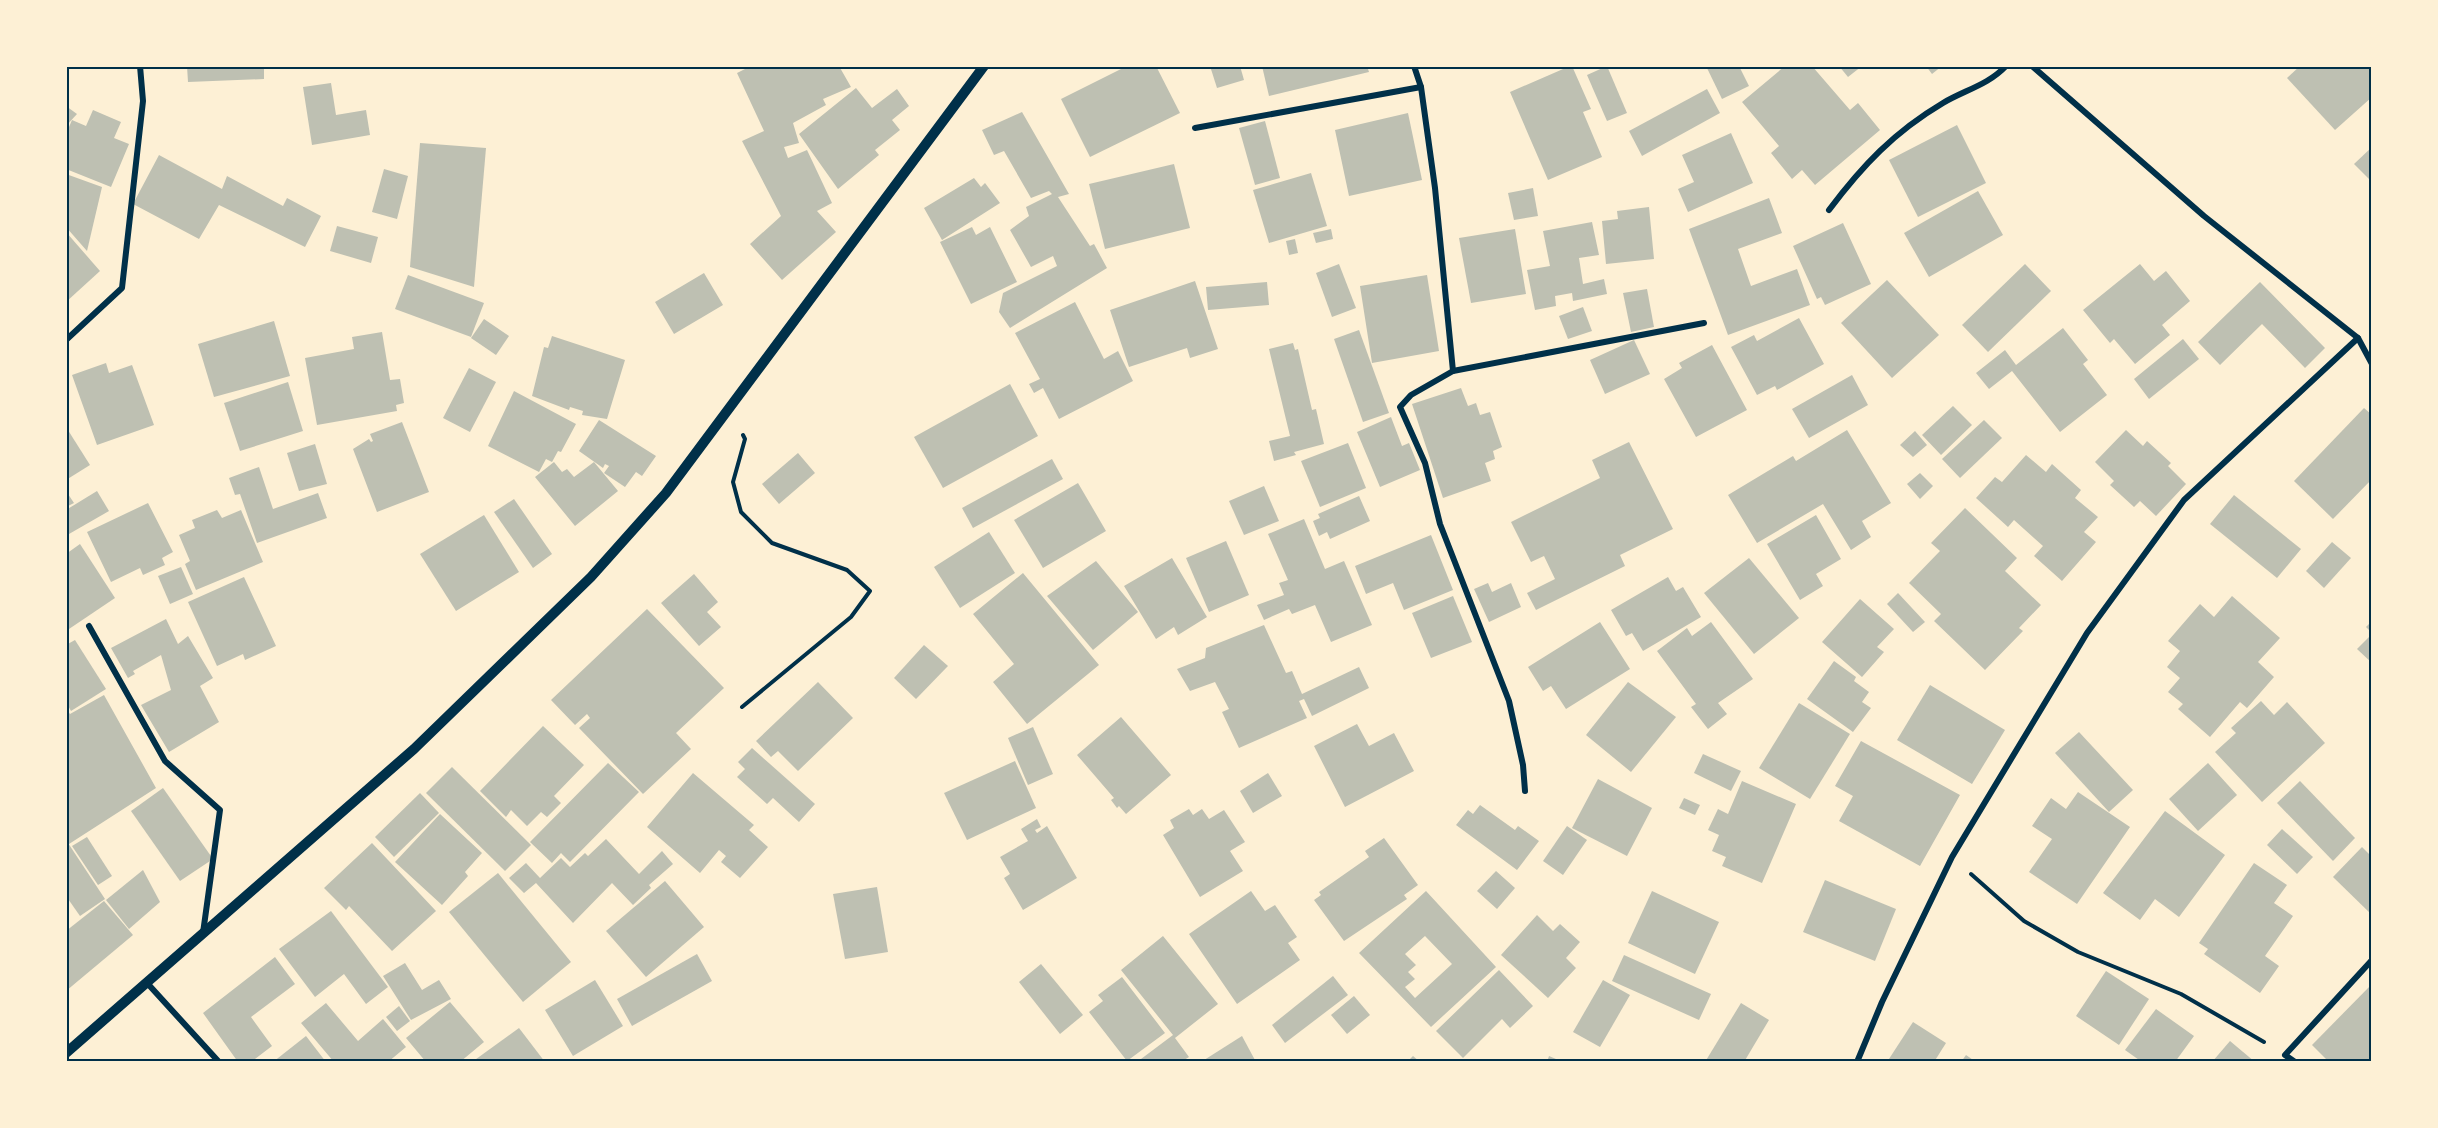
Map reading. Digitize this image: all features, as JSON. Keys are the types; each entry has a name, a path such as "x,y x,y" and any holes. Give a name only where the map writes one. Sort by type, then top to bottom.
{"street":[{"path":"66,340 122,288 143,102 140,66"},
{"path":"66,1053 148,984 203,933 414,749 591,577 666,493 984,66"},
{"path":"1414,66 1421,87 1435,188 1453,371"},
{"path":"1829,210 1872,156 1913,122 1945,102 1976,88 2006,66"},
{"path":"2032,66 2204,216 2358,338 2372,364"},
{"path":"1195,128 1421,87"},
{"path":"1525,791 1523,765 1509,701 1440,524 1425,464 1400,407 1411,395 1453,371 1704,323"},
{"path":"1857,1062 1882,1002 1952,857 2086,633 2184,500 2358,338"},
{"path":"89,626 165,761 220,810 203,933"},
{"path":"2295,1062 2285,1055 2372,960"},
{"path":"148,984 219,1062"}],"path":[{"path":"730,407 745,439 733,482 741,512 772,543 847,570 870,591 850,617 742,706"},
{"path":"1952,857 2024,921 2078,952 2181,994 2285,1055"}],"building":[{"path":"187,66 264,66 264,79 188,82"},
{"path":"751,66 839,66 851,87 823,99 826,105 793,123 799,143 784,147 788,158 807,150 832,203 817,211 836,232 782,280 750,244 781,216 742,141 764,131 737,73"},
{"path":"1127,66 1156,66 1180,113 1090,157 1061,99"},
{"path":"1210,66 1240,66 1244,80 1217,88"},
{"path":"1262,66 1367,66 1369,72 1269,96"},
{"path":"1570,66 1591,109 1583,112 1602,157 1548,180 1510,92"},
{"path":"1607,66 1627,113 1607,121 1587,75"},
{"path":"1706,66 1739,66 1749,86 1722,99"},
{"path":"1785,66 1812,66 1850,110 1858,103 1880,130 1815,185 1802,170 1792,179 1771,153 1779,146 1742,102"},
{"path":"1839,66 1862,66 1848,77"},
{"path":"1926,66 1942,66 1932,74"},
{"path":"2300,66 2372,66 2372,97 2335,130 2287,78"},
{"path":"331,83 336,115 366,110 370,135 312,145 303,87"},
{"path":"856,88 872,108 897,89 909,106 892,120 900,130 875,150 879,155 838,189 799,134"},
{"path":"1707,89 1720,113 1642,156 1629,131"},
{"path":"66,106 77,114 66,126"},
{"path":"93,110 121,122 114,138 129,144 111,187 66,169 66,134 72,120 86,126"},
{"path":"1022,112 1069,194 1058,197 1090,246 1094,244 1107,268 1010,328 999,312 1003,293 1057,266 1053,256 1031,267 1010,230 1029,216 1026,207 1052,194 1049,191 1031,198 1004,151 994,155 982,130"},
{"path":"1408,113 1422,180 1349,196 1335,130"},
{"path":"1265,121 1280,178 1255,185 1239,128"},
{"path":"1957,125 1986,183 1918,217 1889,160"},
{"path":"1731,133 1753,183 1688,212 1678,189 1694,182 1682,155"},
{"path":"420,143 486,148 474,287 410,267"},
{"path":"2372,147 2372,182 2354,164"},
{"path":"159,155 222,189 227,176 283,206 287,198 321,216 305,247 219,205 199,239 133,204"},
{"path":"1174,164 1190,228 1105,249 1089,184"},
{"path":"384,169 408,176 397,219 372,212"},
{"path":"1311,173 1327,226 1269,243 1253,190"},
{"path":"66,174 102,187 87,251 66,227"},
{"path":"974,178 981,187 985,183 1000,203 942,240 924,208"},
{"path":"1533,188 1538,216 1514,220 1508,193"},
{"path":"1978,191 2003,235 1929,277 1904,233"},
{"path":"1769,198 1782,233 1738,249 1751,286 1797,269 1810,305 1728,335 1689,229"},
{"path":"1649,207 1654,259 1606,264 1602,221 1618,219 1617,211"},
{"path":"1592,222 1599,255 1579,258 1583,284 1604,279 1607,294 1573,301 1572,293 1555,296 1556,306 1535,310 1527,270 1550,266 1543,231"},
{"path":"1843,223 1871,284 1825,305 1821,297 1817,299 1793,246"},
{"path":"337,226 378,237 371,263 330,251"},
{"path":"972,227 976,235 990,227 1017,282 971,304 940,242"},
{"path":"1331,229 1333,239 1316,243 1313,233"},
{"path":"1515,229 1526,294 1471,303 1459,238"},
{"path":"66,232 100,271 66,302"},
{"path":"1295,239 1298,253 1289,255 1286,241"},
{"path":"1339,264 1356,308 1332,317 1316,273"},
{"path":"2025,264 2051,291 1988,352 1962,325"},
{"path":"2140,264 2154,281 2166,271 2190,301 2162,325 2170,335 2135,364 2114,339 2110,343 2083,310"},
{"path":"704,273 723,305 674,334 655,302"},
{"path":"408,275 484,303 471,337 395,309"},
{"path":"1427,275 1439,351 1372,363 1360,286"},
{"path":"1887,280 1939,335 1892,378 1841,323"},
{"path":"1195,281 1218,349 1190,358 1187,348 1129,367 1110,310"},
{"path":"1267,282 1269,305 1208,310 1206,287"},
{"path":"2260,282 2325,348 2305,368 2262,324 2220,365 2198,342"},
{"path":"1647,289 1654,327 1631,332 1623,293"},
{"path":"1075,302 1104,359 1118,351 1133,381 1059,419 1043,388 1034,393 1029,384 1040,379 1015,333"},
{"path":"1583,307 1592,331 1568,339 1559,316"},
{"path":"1799,318 1824,364 1777,390 1775,386 1757,395 1731,347 1754,335 1757,341"},
{"path":"484,319 509,336 496,355 471,338"},
{"path":"274,321 290,376 214,397 198,344"},
{"path":"2063,328 2088,360 2083,364 2107,395 2060,432 2012,371 1989,389 1976,373 2005,350 2016,365"},
{"path":"1359,330 1389,413 1363,422 1334,339"},
{"path":"382,332 390,380 400,379 404,403 396,405 397,411 317,425 305,358 354,349 352,337"},
{"path":"552,336 625,360 607,419 582,415 583,411 570,407 569,410 532,396 544,347 548,348"},
{"path":"2183,339 2199,359 2149,399 2134,379"},
{"path":"1634,340 1650,374 1605,394 1590,360"},
{"path":"1293,343 1295,350 1298,349 1312,410 1316,409 1324,444 1294,452 1296,455 1274,461 1269,441 1290,436 1269,349"},
{"path":"1712,345 1747,410 1696,437 1664,379 1682,368 1679,363"},
{"path":"106,363 109,373 132,365 154,425 97,445 72,375"},
{"path":"469,368 496,382 470,432 443,418"},
{"path":"1852,375 1868,405 1809,438 1792,409"},
{"path":"288,382 303,431 240,451 224,403"},
{"path":"1010,384 1038,436 943,488 914,437"},
{"path":"1461,388 1468,406 1476,403 1480,415 1490,412 1502,447 1493,451 1495,459 1485,463 1491,481 1443,498 1412,404"},
{"path":"514,391 576,424 561,452 558,451 552,462 546,459 539,472 488,446"},
{"path":"1953,406 1972,425 1941,455 1922,435"},
{"path":"2364,408 2372,415 2372,479 2333,519 2294,481"},
{"path":"1391,417 1402,446 1409,443 1420,470 1380,487 1357,432"},
{"path":"599,420 656,456 642,476 636,472 625,487 604,473 609,466 605,464 603,468 579,451"},
{"path":"1984,420 2002,438 1960,478 1942,459"},
{"path":"402,422 429,492 377,512 353,449 369,439 373,441 370,434"},
{"path":"66,427 90,465 66,480"},
{"path":"1847,430 1891,503 1862,521 1871,537 1851,550 1823,504 1757,543 1728,495 1793,456 1796,461"},
{"path":"2126,430 2143,446 2147,441 2171,463 2168,466 2186,484 2156,516 2140,501 2134,507 2110,485 2114,481 2095,462"},
{"path":"1915,431 1927,445 1913,457 1900,445"},
{"path":"1629,442 1673,529 1620,555 1625,566 1536,610 1527,593 1555,579 1544,556 1531,562 1511,522 1600,478 1592,460"},
{"path":"1348,443 1366,488 1320,507 1301,461"},
{"path":"315,444 327,484 299,491 287,453"},
{"path":"798,453 815,473 779,504 762,484"},
{"path":"2026,455 2046,472 2052,464 2081,490 2075,498 2098,517 2084,532 2096,542 2062,581 2034,556 2043,546 2014,520 2008,527 1976,498 1995,477 2002,482"},
{"path":"1052,459 1063,479 973,528 962,508"},
{"path":"554,462 562,472 567,469 574,477 594,462 618,491 575,526 535,477"},
{"path":"259,467 273,509 318,493 327,518 257,543 240,494 235,495 229,478"},
{"path":"1920,473 1933,486 1920,499 1907,484"},
{"path":"1078,483 1106,531 1043,568 1014,520"},
{"path":"1264,486 1279,521 1244,535 1229,501"},
{"path":"66,491 74,503 66,507"},
{"path":"97,491 109,511 69,534 66,529 66,510"},
{"path":"2234,495 2301,549 2277,578 2210,524"},
{"path":"1359,496 1370,521 1330,539 1327,532 1319,536 1313,521 1320,518 1318,514"},
{"path":"514,499 552,554 533,568 494,512"},
{"path":"148,503 173,552 162,558 165,565 143,575 140,568 111,582 87,532"},
{"path":"1965,508 2017,558 2005,571 2041,605 2019,628 2023,631 1985,670 1934,621 1941,614 1909,583 1940,551 1931,543"},
{"path":"217,510 222,518 241,510 263,562 196,590 185,564 190,561 179,535 195,528 192,520"},
{"path":"484,515 519,572 456,611 420,554"},
{"path":"1816,515 1841,559 1816,574 1823,586 1800,600 1767,544"},
{"path":"1304,519 1325,569 1344,561 1372,625 1331,642 1315,605 1292,614 1289,609 1264,620 1257,605 1284,595 1279,583 1288,580 1268,534"},
{"path":"989,532 1015,573 960,608 934,567"},
{"path":"1431,535 1453,590 1404,610 1393,583 1366,594 1355,566"},
{"path":"1226,541 1249,595 1209,612 1186,558"},
{"path":"2332,542 2351,558 2324,588 2306,571"},
{"path":"80,544 115,598 66,631 66,554"},
{"path":"1172,558 1207,617 1178,635 1174,627 1156,639 1124,586"},
{"path":"1749,558 1799,618 1754,654 1704,593"},
{"path":"1096,561 1138,612 1093,650 1047,596"},
{"path":"181,567 193,594 170,604 158,576"},
{"path":"1023,573 1099,665 1027,724 993,682 1014,664 973,614"},
{"path":"694,574 718,602 707,612 721,627 699,646 661,603"},
{"path":"244,577 276,646 245,660 243,654 217,666 188,602"},
{"path":"1668,577 1676,591 1683,587 1701,617 1643,651 1632,633 1626,636 1611,610"},
{"path":"1488,583 1492,592 1511,583 1521,607 1489,622 1474,589"},
{"path":"1898,593 1925,622 1913,632 1887,604"},
{"path":"1453,596 1472,642 1431,658 1412,613"},
{"path":"2232,596 2280,638 2258,662 2274,677 2247,708 2240,702 2210,737 2178,709 2183,704 2168,692 2180,678 2167,667 2180,651 2168,641 2200,604 2214,617"},
{"path":"1860,599 1894,629 1877,647 1884,652 1862,677 1822,642"},
{"path":"647,609 724,688 676,733 691,749 643,794 579,728 590,718 587,714 575,725 551,700"},
{"path":"166,619 178,644 188,636 213,678 200,686 219,722 169,752 141,705 171,690 161,655 133,671 135,674 128,678 111,648"},
{"path":"2372,621 2372,633 2366,627"},
{"path":"1600,622 1630,669 1566,709 1551,686 1543,691 1528,667"},
{"path":"1711,622 1753,679 1718,703 1727,714 1708,729 1691,707 1696,704 1657,651 1687,628 1692,636"},
{"path":"1264,625 1286,673 1292,671 1302,694 1359,667 1369,688 1312,716 1304,699 1299,701 1307,718 1239,748 1222,712 1229,709 1215,682 1190,691 1177,669 1205,658 1206,648"},
{"path":"2372,634 2372,663 2357,649"},
{"path":"75,640 106,689 71,711 66,702 66,645"},
{"path":"924,645 948,666 916,699 894,678"},
{"path":"1834,661 1856,677 1854,681 1869,692 1862,702 1871,708 1853,732 1807,699"},
{"path":"818,682 853,718 798,771 778,751 771,757 756,741"},
{"path":"1628,682 1676,717 1631,772 1586,735"},
{"path":"1930,685 2005,730 1972,784 1897,740"},
{"path":"104,695 156,788 69,844 66,838 66,709 70,714"},
{"path":"2261,701 2274,715 2287,702 2325,743 2262,802 2215,752 2236,733 2231,728"},
{"path":"1799,703 1850,734 1810,799 1759,768"},
{"path":"1121,717 1171,775 1126,814 1119,806 1117,808 1111,800 1114,798 1077,755"},
{"path":"1357,724 1369,746 1394,733 1414,771 1345,807 1314,746"},
{"path":"543,726 584,765 554,796 561,803 547,817 541,812 527,826 511,810 506,817 480,791"},
{"path":"1033,727 1053,774 1028,785 1008,738"},
{"path":"2079,732 2133,790 2109,812 2055,753"},
{"path":"1861,741 1960,795 1920,866 1839,821 1853,796 1835,786"},
{"path":"752,748 815,804 799,822 773,798 767,804 737,777 745,769 738,762"},
{"path":"1703,754 1741,771 1731,791 1694,773"},
{"path":"1015,761 1036,808 967,840 944,793"},
{"path":"608,763 639,792 570,862 561,853 552,863 530,842"},
{"path":"2208,763 2237,795 2198,831 2169,799"},
{"path":"452,767 531,845 505,871 426,793"},
{"path":"693,773 754,825 749,830 768,847 740,878 721,862 726,856 719,850 700,873 647,827"},
{"path":"1268,773 1282,796 1253,813 1240,791"},
{"path":"1598,779 1652,808 1627,856 1572,828"},
{"path":"1742,781 1796,804 1762,883 1722,866 1726,857 1712,851 1719,835 1708,830 1718,809 1728,814"},
{"path":"2300,781 2355,838 2333,861 2277,803"},
{"path":"163,788 213,859 180,881 131,811"},
{"path":"2078,792 2130,827 2077,904 2029,872 2052,839 2032,826 2051,798 2066,809"},
{"path":"420,793 439,813 394,857 375,837"},
{"path":"1684,798 1700,805 1695,815 1679,808"},
{"path":"1480,805 1515,830 1518,826 1539,841 1517,870 1456,825 1468,810 1473,814"},
{"path":"1189,809 1193,815 1202,809 1209,819 1224,810 1245,842 1230,851 1243,871 1200,897 1163,835 1174,828 1170,820"},
{"path":"2165,811 2225,855 2179,917 2155,899 2140,920 2103,893"},
{"path":"440,814 482,853 465,872 468,876 442,905 395,862"},
{"path":"1037,819 1041,827 1035,830 1037,833 1047,826 1077,878 1023,910 1004,878 1010,874 1000,857 1028,841 1021,829"},
{"path":"1567,826 1587,840 1563,875 1543,861"},
{"path":"2282,829 2313,857 2297,874 2267,845"},
{"path":"87,837 112,876 98,885 72,846"},
{"path":"1384,838 1418,885 1404,895 1407,899 1344,941 1314,900 1321,895 1319,892 1369,857 1365,851"},
{"path":"606,839 639,874 662,851 673,864 649,885 651,888 633,905 612,883 573,923 536,883 524,893 509,878 526,863 540,878 561,858 570,867 585,853 588,856"},
{"path":"66,840 105,899 80,916 66,896"},
{"path":"372,843 436,911 392,951 349,906 346,910 324,888"},
{"path":"2362,847 2372,857 2372,915 2333,877"},
{"path":"2254,863 2287,885 2274,903 2293,916 2265,956 2279,966 2260,993 2204,954 2208,949 2199,943"},
{"path":"143,870 160,902 129,929 106,900"},
{"path":"1496,871 1515,888 1497,909 1477,891"},
{"path":"498,873 571,962 523,1002 449,912"},
{"path":"1825,880 1896,909 1875,961 1803,932"},
{"path":"665,881 704,927 646,977 606,931"},
{"path":"877,887 888,952 845,959 833,894"},
{"path":"1251,891 1265,911 1275,905 1297,937 1288,943 1300,960 1237,1004 1189,934"},
{"path":"1426,891 1496,967 1431,1027 1359,953","holes":["1425,936 1452,964 1415,998 1405,987 1415,979 1408,972 1416,965 1405,954"]},
{"path":"1652,891 1719,922 1695,974 1628,943"},
{"path":"104,901 133,935 66,991 66,931"},
{"path":"331,911 388,987 366,1004 344,974 315,997 279,949"},
{"path":"1537,915 1553,931 1560,924 1580,942 1566,958 1576,968 1548,998 1501,955"},
{"path":"1163,936 1218,1004 1175,1038 1189,1057 1181,1062 1137,1062 1173,1035 1121,970"},
{"path":"697,954 712,981 632,1026 617,999"},
{"path":"1624,955 1711,994 1699,1020 1612,981"},
{"path":"275,957 295,984 251,1017 272,1046 251,1062 238,1062 203,1013"},
{"path":"405,963 422,990 439,980 451,999 411,1020 383,976"},
{"path":"1041,964 1083,1015 1060,1034 1019,982"},
{"path":"1499,970 1533,1006 1510,1028 1502,1019 1463,1058 1436,1031"},
{"path":"2106,971 2149,999 2119,1045 2076,1016"},
{"path":"1333,976 1348,995 1285,1043 1272,1025"},
{"path":"1122,977 1165,1033 1127,1061 1089,1012 1103,1001 1098,995"},
{"path":"595,980 623,1026 573,1056 545,1010"},
{"path":"1603,980 1630,995 1600,1047 1573,1032"},
{"path":"2372,984 2372,1062 2329,1062 2312,1045"},
{"path":"1354,996 1370,1015 1347,1034 1331,1015"},
{"path":"450,1002 484,1042 460,1062 438,1062 435,1059 426,1062 406,1038"},
{"path":"326,1003 358,1041 383,1019 406,1047 388,1062 334,1062 301,1023"},
{"path":"1741,1003 1769,1020 1744,1062 1705,1062"},
{"path":"399,1006 410,1021 397,1031 386,1017"},
{"path":"2156,1009 2194,1036 2175,1062 2142,1062 2125,1050"},
{"path":"1913,1022 1946,1043 1934,1062 1887,1062"},
{"path":"519,1028 545,1062 472,1062"},
{"path":"306,1036 326,1062 273,1062"},
{"path":"1242,1036 1256,1062 1201,1062"},
{"path":"2230,1041 2255,1062 2212,1062"},
{"path":"1966,1055 1976,1062 1961,1062"},
{"path":"1413,1056 1420,1062 1407,1062"},
{"path":"1549,1056 1563,1062 1547,1062"}]}
